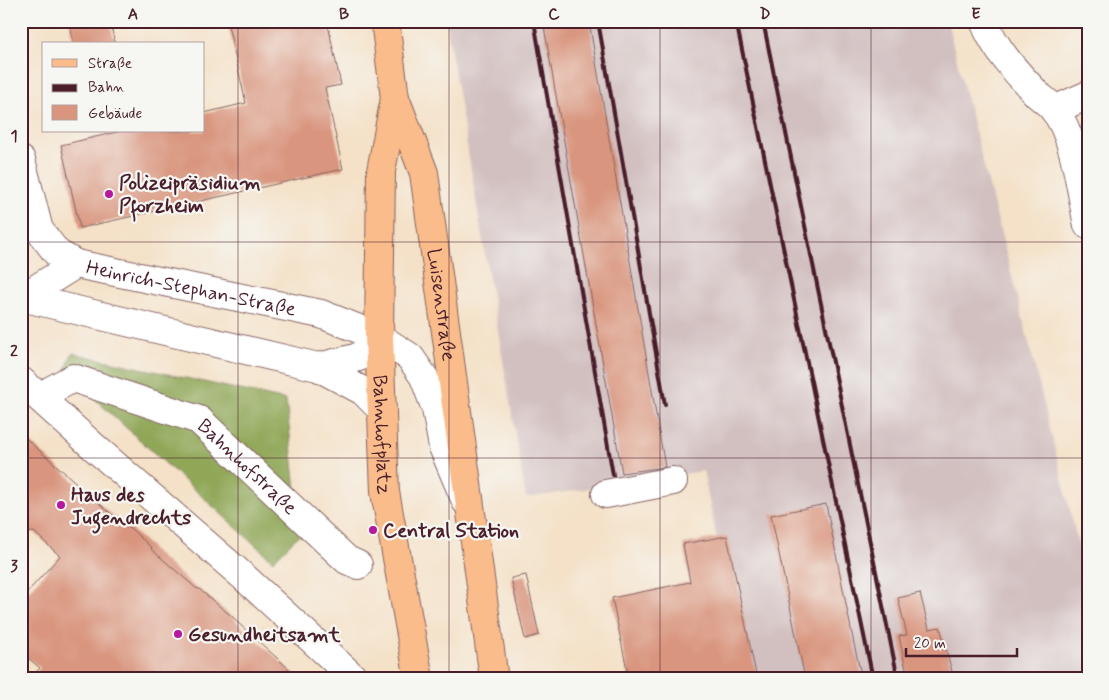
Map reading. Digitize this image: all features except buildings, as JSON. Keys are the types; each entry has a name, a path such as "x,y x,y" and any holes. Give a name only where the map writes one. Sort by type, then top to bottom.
{"main road":[{"name":"Luisenstraße","path":"385,21 395,98 424,174 472,517"},
{"name":"Luisenstraße","path":"380,337 381,171 395,98"},
{"name":"Bahnhofplatz","path":"380,337 385,492 418,679"},
{"path":"472,517 494,679"}],"street":[{"path":"984,21 999,50 1017,72 1054,110 1069,138 1088,225"},
{"path":"1054,110 1088,95"},
{"name":"Heinrich-Stephan-Straße","path":"21,160 35,203 39,230 57,253 76,264 321,314 380,337"},
{"path":"22,297 76,264"},
{"path":"22,297 318,367 363,391 382,410"},
{"path":"318,367 359,357 380,337 410,357 424,377 434,404 440,436 447,458 472,517"},
{"name":"Bahnhofstraße","path":"30,389 72,378 200,420 347,560 358,565"},
{"name":"Bahnhofstraße","path":"30,389 245,578 355,679"},
{"path":"606,494 674,481"}],"shaded area":[{"path":"446,21 947,21 1088,584 1088,679 746,679 703,471 526,498"}],"green space":[{"path":"72,353 286,400 301,533 273,561 65,372"}],"railway":[{"path":"534,21 613,475"},
{"path":"598,21 665,405"},
{"path":"736,21 873,679"},
{"path":"763,21 898,679"}],"place":[{"name":"Polizeipräsidium Pforzheim","path":"109,194"},
{"name":"Haus des Jugendrechts","path":"61,505"},
{"name":"Central Station","path":"373,530"},
{"name":"Gesundheitsamt","path":"178,634"}]}
